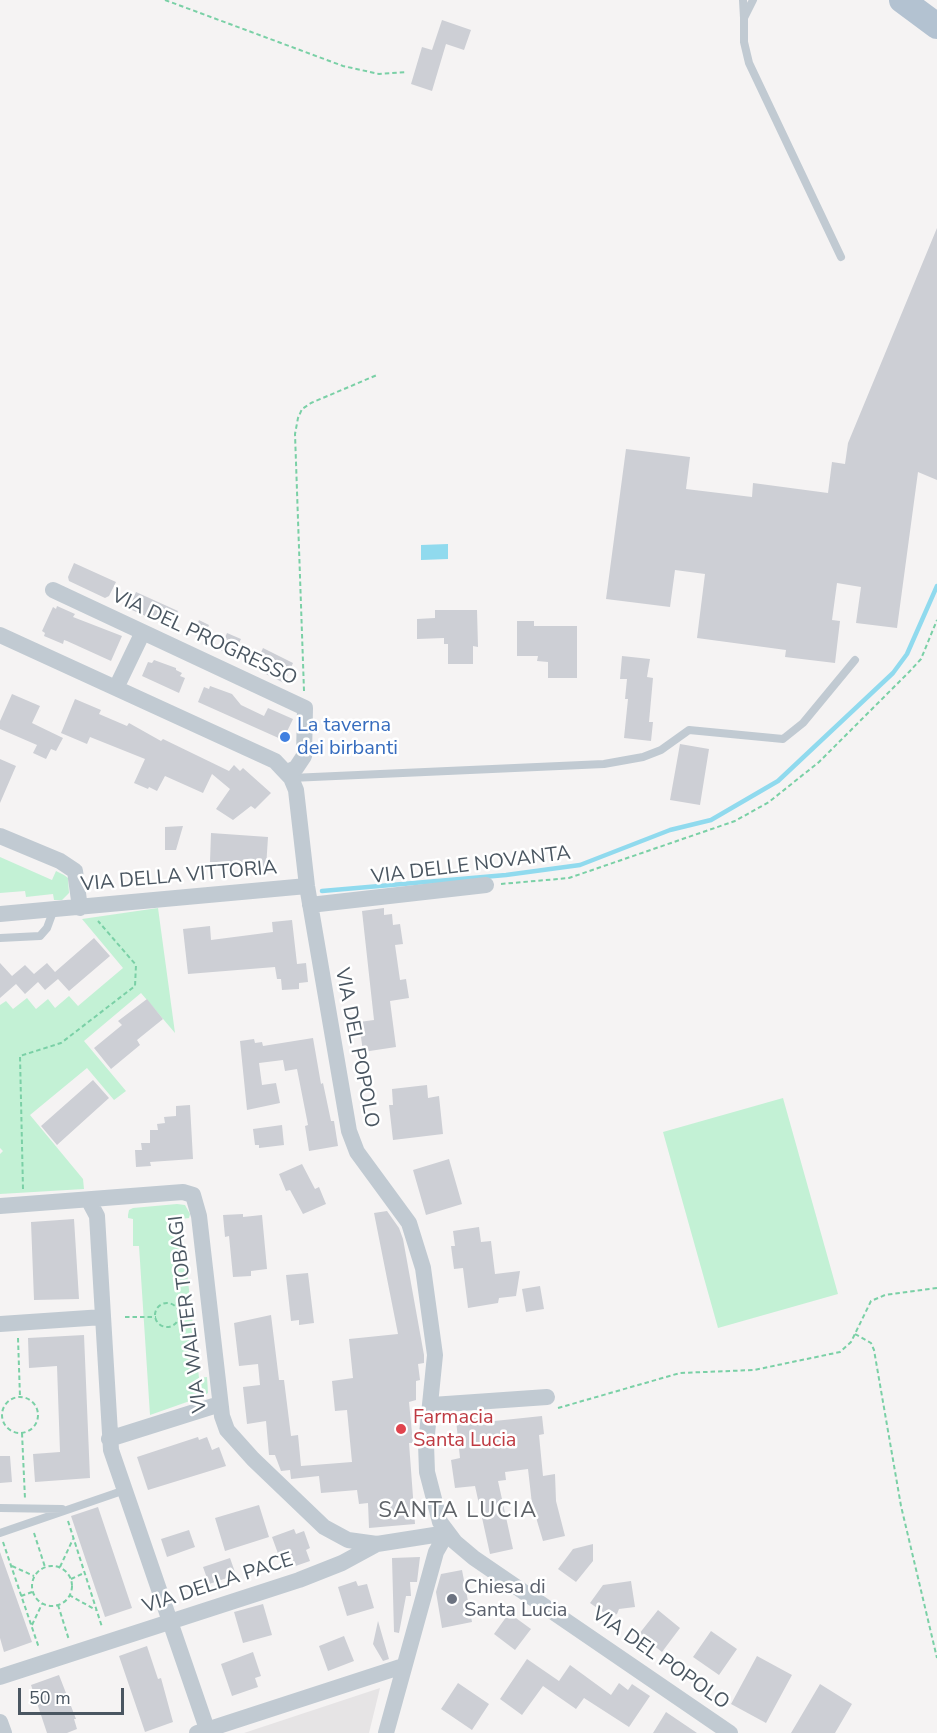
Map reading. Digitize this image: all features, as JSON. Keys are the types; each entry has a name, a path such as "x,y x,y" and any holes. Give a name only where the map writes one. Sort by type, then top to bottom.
{"main road":[{"path":"902,0 937,26"}],"street":[{"name":"VIA DEL PROGRESSO","path":"53,590 142,634 305,708 304,756 289,775"},
{"path":"116,688 142,634"},
{"path":"0,635 275,761 289,775"},
{"name":"VIA DEL POPOLO","path":"289,775 296,790 307,886 349,1131 357,1152 409,1223 423,1268 435,1341 432,1405 426,1444 427,1472 436,1513 447,1533 474,1558 730,1733"},
{"path":"0,836 60,861 75,872 83,908"},
{"name":"VIA DELLE NOVANTA","path":"310,905 486,885"},
{"name":"VIA DELLA VITTORIA","path":"0,914 307,886"},
{"name":"VIA WALTER TOBAGI","path":"0,1206 89,1201 183,1192 196,1198 220,1404 227,1430 306,1512 335,1534 362,1543 377,1544"},
{"path":"89,1201 97,1216 109,1439 202,1731 403,1666"},
{"path":"0,1324 103,1317"},
{"path":"432,1405 547,1398"},
{"path":"109,1439 220,1404"},
{"path":"386,1733 436,1551 447,1533"},
{"name":"VIA DELLA PACE","path":"0,1677 299,1580 348,1560 377,1544 447,1533"},
{"path":"0,1722 4,1733"}],"lane":[{"path":"743,0 744,42 748,63 841,257"},
{"path":"744,18 753,0"},
{"path":"289,775 604,764 652,754 689,730 783,739 803,723 855,660"},
{"path":"0,938 39,936 47,928 54,909"},
{"path":"0,1534 65,1509 125,1490"},
{"path":"0,1508 65,1509"}],"path":[{"path":"165,0 344,66 379,74 406,72"},
{"path":"305,708 295,434 297,418 302,409 311,403 376,375"},
{"name":"VIA DELLE NOVANTA","path":"486,885 569,878 735,821 769,802 819,762 921,659 937,620"},
{"path":"24,1204 20,1056 61,1042 135,986 136,965 83,908"},
{"path":"547,1398 558,1408 680,1373 754,1370 840,1352 851,1342 871,1301 885,1295 937,1288"},
{"path":"166,1304 173,1305 179,1315 177,1322 167,1327 159,1324 156,1317 156,1310 166,1304"},
{"path":"125,1317 156,1317"},
{"path":"18,1323 20,1397"},
{"path":"855,1334 871,1344 874,1350 901,1506 937,1658"},
{"path":"20,1397 33,1403 38,1414 35,1425 22,1433 8,1429 2,1413 7,1402 20,1397"},
{"path":"22,1433 25,1507"},
{"path":"65,1509 107,1642"},
{"path":"30,1522 45,1567"},
{"path":"0,1534 44,1663"},
{"path":"60,1567 73,1539"},
{"path":"11,1566 34,1576"},
{"path":"45,1567 60,1567 70,1579 69,1595 58,1605 42,1604 32,1592 34,1576 45,1567"},
{"path":"70,1579 84,1574"},
{"path":"21,1596 32,1592"},
{"path":"69,1595 96,1610"},
{"path":"32,1625 42,1604"},
{"path":"58,1605 74,1653"}],"shaded area":[{"path":"380,1688 369,1733 244,1733"}],"green space":[{"path":"0,857 52,880 56,871 64,875 68,878 69,893 62,900 54,900 53,894 26,897 25,891 0,893"},
{"path":"158,908 175,1033 141,993 84,1041 126,1091 114,1100 87,1068 30,1115 83,1179 84,1189 0,1194 0,1154 3,1151 0,1148 0,1005 6,1001 13,1009 27,998 36,1009 48,999 55,1008 69,996 78,1006 123,968 82,919"},
{"path":"783,1098 838,1294 718,1328 663,1132"},
{"path":"185,1205 190,1214 189,1218 181,1219 199,1378 207,1377 208,1393 150,1415 139,1246 133,1246 133,1219 128,1218 128,1215 129,1210 133,1208"}],"water":[{"path":"448,544 448,559 421,560 421,545"}],"building":[{"path":"442,20 471,30 464,50 446,44 432,91 411,84 422,47 432,50"},
{"path":"937,228 937,480 918,472 897,628 856,623 861,587 837,583 832,620 840,621 835,663 785,657 786,650 697,638 705,574 675,570 670,607 606,599 626,449 690,457 686,489 752,497 753,483 828,493 832,462 845,464 848,443"},
{"path":"74,563 116,582 109,596 105,598 69,581 68,577"},
{"path":"136,592 178,611 172,625 168,626 132,610 130,606"},
{"path":"57,606 75,614 73,617 122,636 111,661 67,641 64,640 63,644 44,636 45,633 42,631 53,607 56,609"},
{"path":"435,610 477,610 478,647 473,646 473,664 448,664 448,644 444,644 444,638 417,639 417,619 435,618"},
{"path":"199,620 209,625 203,639 193,634"},
{"path":"517,621 534,621 534,626 577,626 577,678 548,678 548,662 537,661 538,656 517,656"},
{"path":"227,633 241,639 231,655 220,650"},
{"path":"263,648 293,663 284,683 254,668"},
{"path":"622,656 650,659 647,677 653,678 649,722 653,722 651,741 624,738 628,699 625,699 627,679 620,679"},
{"path":"154,660 176,668 182,673 180,676 185,678 179,693 142,676 148,662 152,663"},
{"path":"210,686 232,694 241,705 264,716 268,708 293,719 283,740 198,702 204,687 209,689"},
{"path":"12,694 40,706 32,723 63,738 56,751 51,749 46,759 33,753 37,745 0,729 0,721"},
{"path":"75,699 101,710 99,714 127,726 129,723 161,741 163,739 229,771 234,765 240,771 243,768 271,793 255,809 251,806 233,820 216,809 230,789 212,774 203,793 165,776 157,791 134,783 145,759 90,737 87,744 61,733"},
{"path":"680,744 709,749 700,805 670,800"},
{"path":"0,759 16,766 0,803"},
{"path":"183,826 176,850 165,850 165,827"},
{"path":"211,833 268,837 266,868 244,866 244,863 210,862"},
{"path":"384,908 384,915 392,914 393,925 400,924 403,944 395,945 400,980 406,979 409,998 390,1001 396,1047 363,1052 359,1022 374,1020 362,911"},
{"path":"292,920 297,964 306,963 308,982 299,983 299,989 282,990 281,979 277,979 275,967 188,974 183,929 210,926 211,940 273,932 272,922"},
{"path":"94,938 110,956 69,991 58,979 45,990 38,982 25,994 16,984 0,998 0,963 12,976 25,965 34,974 47,963 55,972"},
{"path":"147,999 163,1019 137,1040 140,1045 111,1069 94,1048 122,1025 118,1021"},
{"path":"313,1038 321,1084 323,1083 331,1121 334,1121 338,1146 309,1151 305,1126 308,1125 297,1069 285,1071 283,1060 259,1063 262,1085 276,1083 280,1103 247,1110 240,1041 254,1039 255,1043 262,1042 263,1046"},
{"path":"93,1080 109,1098 57,1145 41,1126"},
{"path":"427,1085 428,1098 439,1096 443,1134 393,1140 389,1105 393,1105 392,1089"},
{"path":"190,1105 193,1159 150,1162 151,1166 136,1167 135,1150 142,1150 141,1143 150,1143 150,1130 158,1130 157,1124 165,1123 164,1117 176,1116 176,1106"},
{"path":"282,1125 284,1145 259,1148 259,1145 255,1145 253,1129"},
{"path":"449,1159 462,1204 426,1215 413,1170"},
{"path":"302,1164 315,1189 319,1187 326,1204 303,1214 290,1190 286,1191 279,1174"},
{"path":"387,1211 399,1228 403,1239 424,1355 424,1363 418,1364 420,1380 416,1381 416,1400 409,1402 413,1443 409,1443 415,1524 369,1528 368,1503 359,1504 357,1490 321,1493 319,1476 291,1479 290,1470 281,1471 275,1455 269,1455 266,1421 247,1424 243,1387 260,1385 258,1364 239,1366 234,1323 271,1315 279,1380 284,1380 291,1436 298,1435 301,1466 352,1462 347,1410 335,1411 332,1381 353,1378 349,1339 398,1334 374,1213"},
{"path":"243,1214 243,1217 262,1215 267,1269 251,1271 251,1276 233,1277 229,1236 225,1237 223,1215"},
{"path":"74,1219 79,1299 34,1300 31,1222"},
{"path":"479,1227 481,1242 491,1241 495,1274 520,1271 516,1296 499,1298 498,1303 468,1308 463,1268 454,1269 451,1246 455,1246 453,1231"},
{"path":"308,1273 314,1323 299,1325 299,1320 291,1321 286,1275"},
{"path":"540,1286 544,1309 526,1312 522,1289"},
{"path":"84,1335 90,1478 35,1482 33,1454 60,1452 57,1366 29,1368 28,1338"},
{"path":"542,1416 544,1434 539,1435 543,1476 555,1474 556,1501 565,1536 543,1541 532,1504 528,1469 505,1472 506,1480 498,1481 513,1549 490,1554 475,1486 455,1488 451,1460 460,1458 456,1420 484,1417 485,1422"},
{"path":"198,1437 199,1440 207,1437 212,1450 219,1447 226,1466 148,1490 137,1457"},
{"path":"0,1456 10,1456 12,1482 0,1483"},
{"path":"259,1505 269,1537 225,1551 215,1518"},
{"path":"98,1507 132,1608 105,1617 71,1516"},
{"path":"294,1529 296,1534 304,1531 310,1548 306,1550 310,1561 284,1570 272,1537"},
{"path":"189,1530 195,1547 167,1557 161,1539"},
{"path":"593,1544 593,1561 576,1582 558,1569 573,1549"},
{"path":"0,1552 32,1642 4,1652 0,1638"},
{"path":"420,1557 417,1582 410,1582 411,1596 406,1596 399,1633 394,1632 392,1558"},
{"path":"230,1558 236,1575 209,1584 203,1567"},
{"name":"Chiesa di Santa Lucia","path":"462,1570 472,1622 442,1628 436,1592 441,1574"},
{"path":"356,1581 358,1586 367,1584 374,1608 347,1616 338,1587"},
{"path":"631,1581 635,1607 619,1609 617,1614 610,1617 590,1603 603,1585"},
{"path":"263,1604 272,1635 243,1643 234,1612"},
{"path":"658,1610 680,1628 662,1652 639,1634"},
{"path":"509,1613 531,1629 515,1650 494,1634"},
{"path":"378,1621 389,1659 383,1661 373,1644"},
{"path":"711,1631 737,1649 719,1675 693,1657"},
{"path":"344,1636 354,1661 328,1671 319,1646"},
{"path":"147,1646 158,1679 161,1678 173,1722 145,1732 119,1656"},
{"path":"253,1652 261,1676 255,1678 258,1687 232,1696 221,1664"},
{"path":"757,1656 792,1675 766,1723 731,1704"},
{"path":"527,1659 559,1681 570,1665 611,1695 619,1683 628,1690 632,1684 650,1696 629,1727 584,1698 576,1709 543,1686 522,1715 500,1699"},
{"path":"59,1675 76,1719 74,1719 77,1729 67,1733 47,1733 31,1685"},
{"path":"458,1683 489,1704 472,1730 441,1709"},
{"path":"820,1684 852,1704 835,1733 791,1733"},
{"path":"666,1712 697,1733 653,1733"}],"waterway":[{"path":"322,891 506,875 580,865 670,830 711,820 778,781 893,673 907,654 937,586"}],"place":[{"name":"La taverna dei birbanti","path":"285,737"},
{"name":"Farmacia Santa Lucia","path":"401,1429"},
{"name":"Chiesa di Santa Lucia","path":"452,1599"}],"district":[{"name":"SANTA LUCIA","path":"458,1512"}]}
